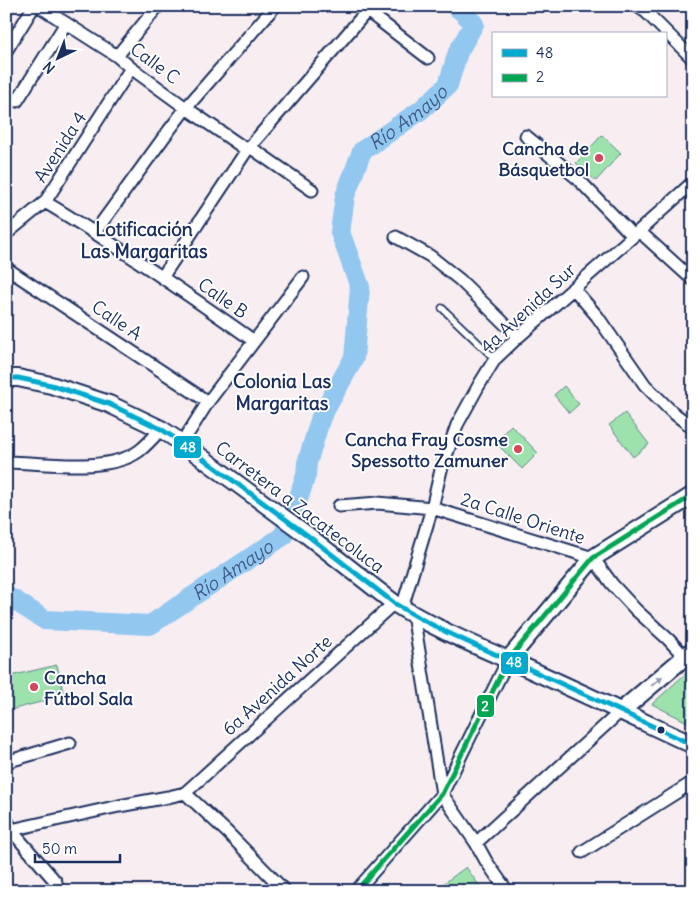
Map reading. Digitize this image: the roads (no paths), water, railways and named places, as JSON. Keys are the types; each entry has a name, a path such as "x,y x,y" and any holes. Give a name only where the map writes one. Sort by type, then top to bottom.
{"main road":[{"name":"Carretera a Zacatecoluca","path":"6,378 18,378 50,386 109,404 161,429 307,535 403,608 444,630 693,745"},
{"path":"508,660 592,558 693,495"},
{"path":"621,711 689,654"}],"street":[{"path":"6,51 34,6"},
{"name":"Calle C","path":"39,6 117,56 186,108 312,190"},
{"path":"117,56 158,6"},
{"path":"95,232 186,108 275,6"},
{"path":"645,8 693,60"},
{"path":"163,276 249,148 364,9 428,58"},
{"path":"17,101 66,24"},
{"name":"Avenida 4","path":"6,234 45,202 131,68"},
{"path":"526,136 577,178 636,233 693,280"},
{"name":"4a Avenida Sur","path":"403,608 441,470 457,425 495,359 693,182"},
{"name":"Calle B","path":"45,202 163,276 254,341"},
{"path":"396,237 430,256 460,280 518,337"},
{"name":"Calle A","path":"6,268 208,402"},
{"path":"182,443 208,402 303,277"},
{"path":"573,288 597,316 645,385 671,412 693,428"},
{"path":"9,462 59,465 104,464 122,460 138,452 161,429"},
{"name":"2a Calle Oriente","path":"340,506 378,503 432,508 592,558 612,584 636,610 668,639 689,654"},
{"path":"403,608 442,794 507,891"},
{"name":"6a Avenida Norte","path":"185,793 403,608"},
{"path":"356,891 442,794 508,660"},
{"path":"476,843 621,711"},
{"path":"6,762 70,743"},
{"path":"582,852 693,782"},
{"path":"9,833 185,793 227,832 285,891"},
{"path":"6,818 9,833 56,882 57,891"},
{"path":"689,891 693,889"}],"lane":[{"path":"442,308 495,359"}],"waterway":[{"name":"Río Amayo","path":"6,596 45,620 150,625 283,536 306,475 307,463 321,417 354,358 360,287 340,232 345,196 362,151 421,110 448,85 458,52 474,24 455,6"}],"place":[{"name":"Cancha de Básquetbol","path":"599,158"},
{"name":"Cancha Fray Cosme Spessotto Zamuner","path":"518,449"},
{"name":"Cancha Fútbol Sala","path":"34,687"}],"district":[{"name":"Lotificación Las Margaritas","path":"144,240"},
{"name":"Colonia Las Margaritas","path":"282,392"}]}
